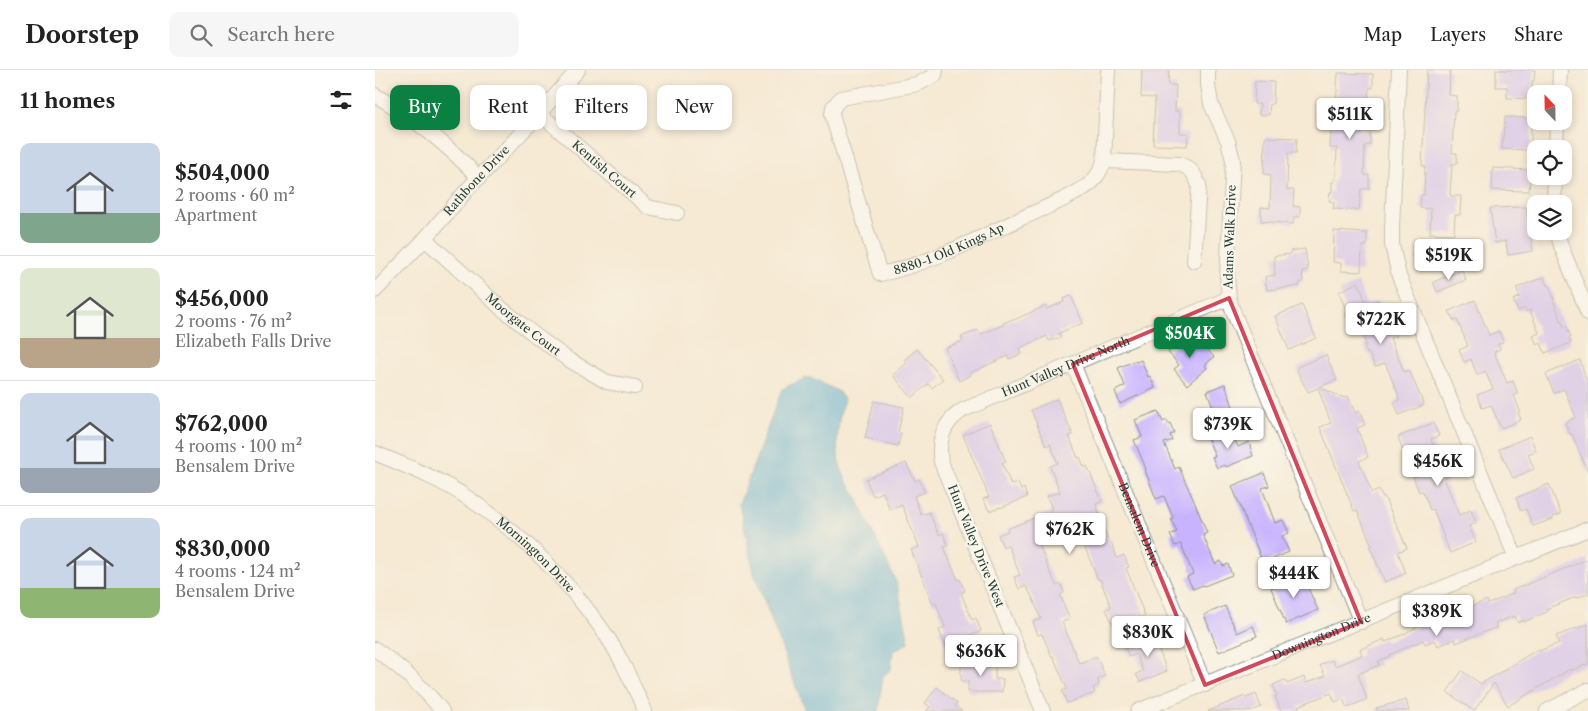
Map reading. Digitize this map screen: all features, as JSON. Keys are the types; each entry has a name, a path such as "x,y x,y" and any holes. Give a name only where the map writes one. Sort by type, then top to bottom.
{"street":[{"name":"Rathbone Drive","path":"546,105 578,70"},
{"name":"8880-1 Old Kings Ap","path":"936,70 935,75 918,84 841,98 833,107 832,114 880,274 901,270 1053,204 1092,181 1102,168 1104,161 1108,70"},
{"name":"Adams Walk Drive","path":"1209,70 1208,85 1211,104 1228,141 1233,160 1227,276 1229,298 1361,622"},
{"path":"1399,70 1393,228 1395,260 1399,276 1516,558"},
{"path":"1559,70 1559,85"},
{"path":"375,95 434,135 479,178"},
{"name":"Kentish Court","path":"546,119 648,207 677,213"},
{"name":"Rathbone Drive","path":"375,291 425,239 523,130"},
{"path":"1104,161 1179,164 1189,168 1195,174 1199,185 1194,261"},
{"name":"Moorgate Court","path":"425,239 536,336 569,360 607,382 635,387"},
{"path":"1559,240 1588,313"},
{"name":"Hunt Valley Drive North","path":"941,436 947,424 963,410 1229,298"},
{"name":"Bensalem Drive","path":"1073,364 1205,685"},
{"name":"Hunt Valley Drive West","path":"941,436 939,451 941,462 1043,711"},
{"name":"Mornington Drive","path":"375,453 428,476 466,497 526,543 559,577 597,621 624,666 645,711"},
{"name":"Downington Drive","path":"1138,711 1588,529"},
{"path":"375,649 429,693 442,711"},
{"path":"1547,711 1588,690"}],"highlighted area":[{"path":"1229,298 1361,622 1205,685 1073,364"}],"water":[{"path":"808,377 838,391 844,399 839,420 837,444 839,463 897,584 909,642 893,652 891,669 883,676 878,711 805,711 754,573 739,504 782,389"}],"building":[{"path":"1142,70 1169,70 1168,85 1176,85 1175,111 1180,111 1180,133 1188,133 1187,146 1153,145 1155,98 1141,97"},
{"path":"1427,70 1450,70 1449,95 1457,96 1457,111 1454,111 1452,153 1457,153 1457,164 1452,164 1450,194 1451,196 1461,196 1460,215 1455,215 1454,234 1430,233 1431,209 1420,208 1421,195 1424,195 1425,166 1422,166"},
{"path":"1496,70 1535,70 1532,85 1527,85 1527,99 1507,98 1507,87 1496,87"},
{"path":"1338,73 1373,74 1373,88 1369,88 1368,113 1359,113 1359,131 1370,131 1370,145 1365,145 1364,175 1369,175 1369,189 1361,189 1359,210 1333,209 1334,202 1329,201 1330,192 1332,192 1332,182 1334,182 1336,174 1337,148 1330,148 1331,126 1335,126"},
{"path":"1255,81 1274,82 1273,104 1270,104 1269,115 1259,115 1260,104 1254,104"},
{"path":"1505,117 1527,118 1527,130 1531,130 1531,140 1527,140 1527,150 1502,149"},
{"path":"1265,137 1297,138 1296,153 1288,153 1287,190 1294,190 1293,206 1300,207 1300,217 1294,217 1293,224 1261,221 1261,207 1270,208 1271,175 1264,174"},
{"path":"1493,168 1527,170 1529,191 1492,190"},
{"path":"1526,207 1527,240 1531,240 1533,251 1508,255 1506,241 1495,243 1490,208"},
{"path":"1334,231 1367,233 1367,246 1362,246 1361,272 1341,271 1341,263 1333,262"},
{"path":"1451,245 1455,254 1420,269 1415,259"},
{"path":"1305,249 1308,270 1302,271 1303,282 1299,283 1300,286 1267,290 1265,277 1275,275 1274,256 1290,254 1290,251"},
{"path":"1462,270 1466,280 1437,292 1433,282"},
{"path":"1544,277 1547,286 1549,285 1564,327 1566,326 1571,337 1569,338 1571,343 1545,353 1541,343 1537,345 1533,336 1539,333 1530,310 1526,312 1525,308 1518,311 1513,300 1520,297 1516,288"},
{"path":"1358,282 1367,305 1378,300 1389,326 1391,325 1396,336 1390,338 1404,372 1409,370 1424,405 1399,415 1394,402 1399,400 1398,394 1385,363 1375,367 1369,353 1367,354 1364,345 1366,344 1357,323 1350,326 1339,292"},
{"path":"1071,296 1083,323 1059,333 1061,337 1049,341 1047,336 1020,348 1022,354 1009,359 1008,356 970,373 971,375 959,381 945,348 963,341 961,337 978,330 981,334 1045,306 1047,309 1064,302 1063,299"},
{"path":"1475,300 1489,335 1499,331 1503,342 1498,344 1500,349 1494,352 1507,383 1513,381 1518,394 1514,395 1521,420 1501,428 1491,405 1482,408 1477,395 1493,389 1485,371 1477,375 1471,359 1464,362 1459,350 1468,346 1457,320 1454,321 1449,311"},
{"path":"1302,305 1316,338 1289,350 1275,316"},
{"path":"1188,335 1202,349 1205,347 1214,357 1205,365 1207,368 1187,385 1174,369 1179,365 1168,352"},
{"path":"917,349 943,379 932,388 928,384 912,398 893,375 907,363 904,360"},
{"path":"1326,355 1337,380 1319,387 1344,398 1348,396 1355,413 1359,411 1365,425 1357,428 1368,457 1359,461 1372,493 1379,490 1382,497 1384,496 1407,548 1398,552 1406,573 1385,582 1357,510 1354,511 1320,427 1331,423 1318,388 1308,392 1298,373 1297,367"},
{"path":"1141,360 1155,388 1120,404 1115,391 1125,386 1118,368"},
{"path":"1580,360 1588,385 1588,473 1572,434 1570,434 1565,423 1576,417 1564,389 1554,393 1546,374"},
{"path":"1225,384 1236,415 1223,420 1219,410 1215,412 1207,391"},
{"path":"1057,399 1073,435 1069,436 1078,458 1080,457 1084,467 1087,466 1102,501 1096,504 1107,538 1112,544 1117,558 1124,555 1129,567 1126,568 1145,616 1115,629 1106,609 1111,607 1077,528 1059,535 1055,525 1035,533 1057,586 1061,584 1064,593 1060,595 1070,619 1062,622 1079,663 1097,657 1105,676 1098,679 1099,685 1093,688 1095,693 1067,703 1062,691 1067,689 1042,634 1038,635 1033,622 1041,619 1033,599 1026,586 1019,589 1014,577 1020,575 1008,545 1003,547 998,535 1008,531 1007,529 1050,512 1052,509 1047,496 1060,492 1050,466 1058,463 1050,444 1046,446 1031,410"},
{"path":"874,401 904,407 898,432 901,433 898,446 865,438"},
{"path":"1158,411 1163,422 1167,420 1168,424 1170,423 1174,433 1170,435 1172,440 1164,443 1175,469 1179,467 1194,501 1207,533 1203,535 1215,564 1221,561 1223,566 1228,564 1232,575 1193,589 1187,577 1193,574 1181,544 1175,546 1170,534 1177,532 1171,519 1173,518 1164,496 1156,499 1134,440 1142,437 1135,420"},
{"path":"990,423 1006,462 1002,463 1011,485 1018,483 1021,490 1024,488 1027,497 989,511 983,499 989,497 963,435"},
{"path":"1433,423 1439,436 1431,439 1441,464 1448,461 1453,474 1444,478 1459,515 1471,510 1476,523 1469,526 1476,542 1450,553 1433,509 1430,510 1423,491 1419,492 1413,477 1418,475 1409,454 1405,455 1398,437"},
{"path":"1230,428 1238,447 1249,442 1253,456 1226,467 1225,465 1217,468 1212,457 1215,456 1208,439"},
{"path":"1530,436 1536,451 1528,454 1534,469 1513,478 1499,449"},
{"path":"906,463 915,481 919,479 925,492 914,496 921,515 929,512 939,535 943,533 948,546 944,547 958,580 960,579 965,591 961,593 972,620 976,618 981,631 971,635 972,638 947,649 939,630 945,627 936,603 933,604 911,550 919,547 902,505 890,510 883,492 873,496 866,479"},
{"path":"1264,473 1269,486 1262,488 1275,523 1283,520 1289,533 1282,536 1289,552 1263,563 1232,486"},
{"path":"1549,484 1561,514 1533,526 1526,509 1521,511 1516,498"},
{"path":"1588,559 1588,594 1546,609 1547,612 1524,622 1523,620 1518,623 1515,616 1495,623 1497,627 1456,643 1455,639 1438,646 1435,640 1425,644 1423,640 1389,655 1378,661 1379,665 1358,674 1367,699 1347,708 1343,699 1335,702 1331,693 1298,706 1300,711 1281,711 1273,685 1285,680 1287,684 1304,677 1306,683 1325,676 1320,665 1324,663 1332,660 1335,666 1362,655 1360,649 1384,639 1385,642 1407,633 1417,626 1439,618 1440,620 1487,600 1488,604 1514,593 1513,590"},
{"path":"1302,575 1318,610 1286,624 1271,588"},
{"path":"1225,606 1237,633 1253,626 1257,636 1219,652 1204,615"},
{"path":"1588,624 1588,664 1570,671 1570,669 1508,706 1494,683 1474,711 1447,692 1462,671 1481,684 1538,649 1539,651 1559,643 1556,636"},
{"path":"1157,635 1162,646 1158,648 1167,671 1140,682 1136,674 1143,671 1136,654 1129,657 1125,648"},
{"path":"961,661 995,661 995,679 1003,679 1002,692 968,692 968,681 961,681"},
{"path":"937,687 957,703 955,706 962,711 926,711 930,707 925,703"},
{"path":"1256,694 1261,707 1252,711 1208,711 1245,696 1246,698"},
{"path":"1406,700 1409,711 1377,711 1376,708"}]}
